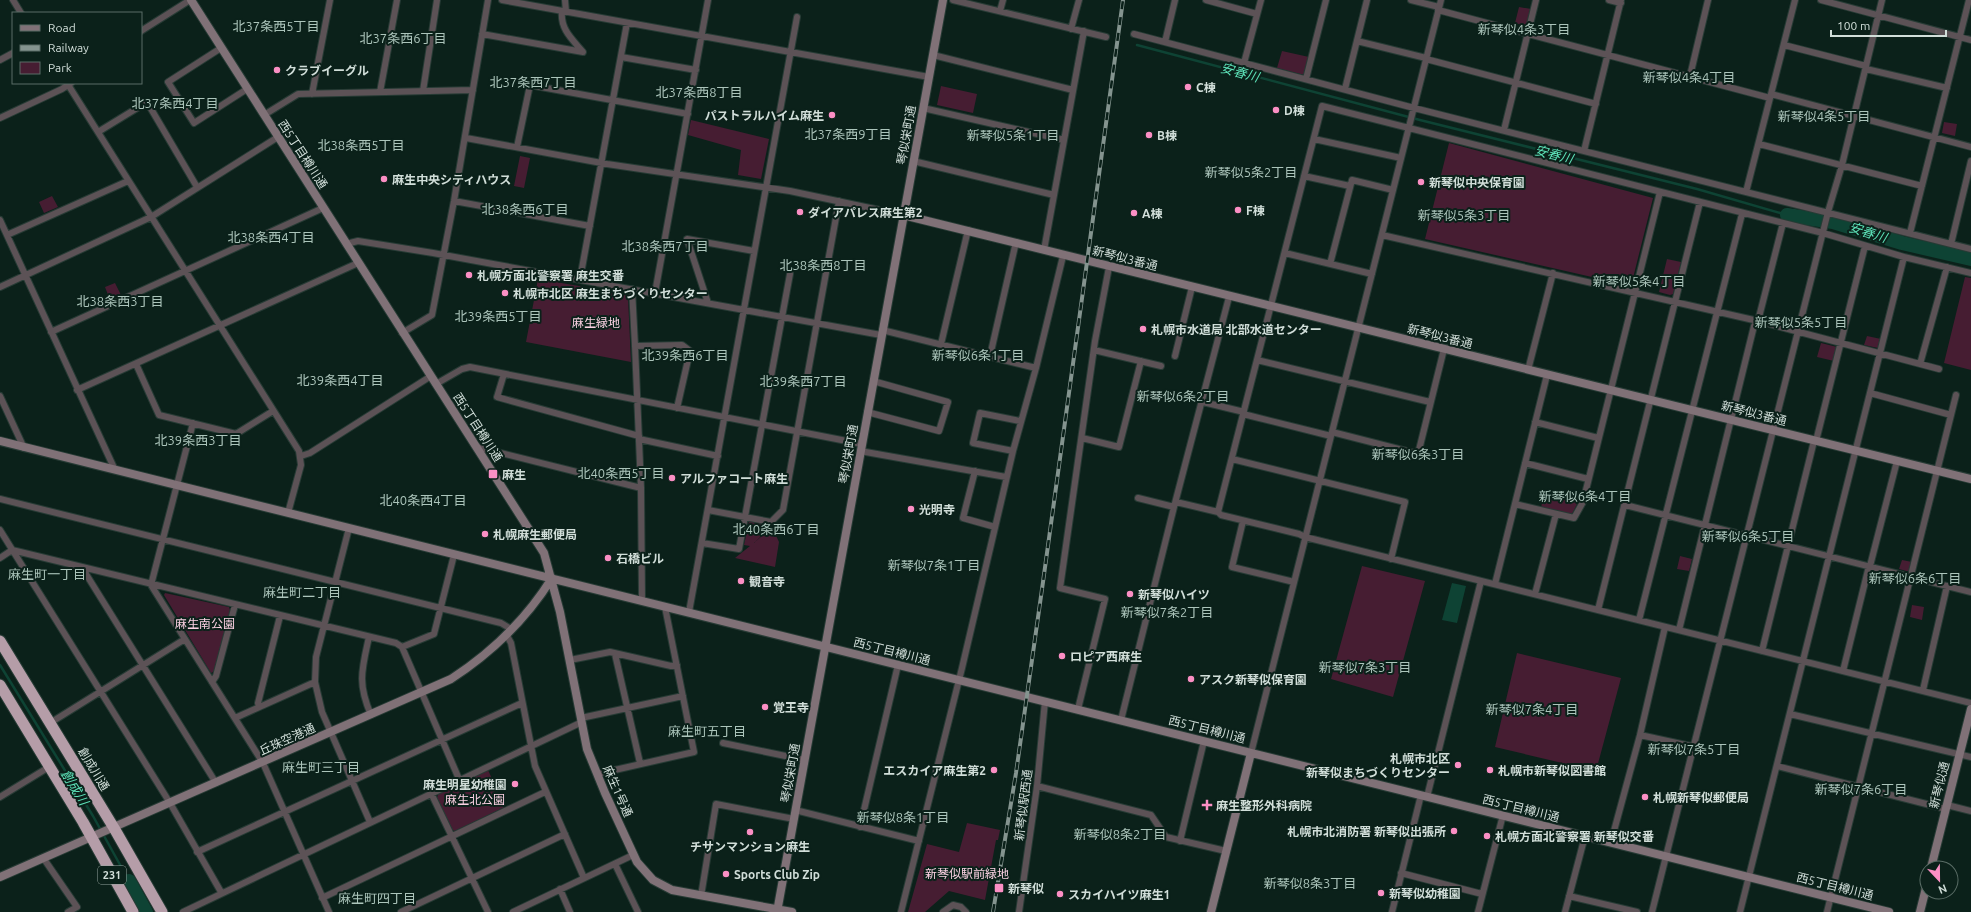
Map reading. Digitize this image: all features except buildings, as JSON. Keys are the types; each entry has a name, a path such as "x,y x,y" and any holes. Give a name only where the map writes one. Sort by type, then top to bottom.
{"highway":[{"name":"創成川通","path":"0,641 162,912"},
{"name":"231","path":"0,685 50,767 95,836 133,912"}],"street":[{"path":"13,0 21,12"},
{"path":"142,30 190,0"},
{"name":"西5丁目樽川通","path":"190,0 544,553 552,578 1888,912"},
{"path":"312,94 330,0"},
{"path":"380,92 397,0"},
{"path":"423,91 437,0"},
{"path":"402,332 432,315 466,138 472,90 488,0"},
{"path":"502,0 929,77"},
{"path":"482,34 583,52 564,31 561,18 564,11 565,0"},
{"path":"655,293 708,0"},
{"name":"琴似栄町通","path":"778,910 942,0"},
{"path":"954,0 1106,37"},
{"path":"1000,11 1003,0"},
{"path":"1071,28 1079,0"},
{"path":"1165,42 1175,0"},
{"path":"1206,0 1257,14"},
{"path":"1244,63 1261,0"},
{"path":"1306,79 1326,0"},
{"path":"1345,89 1367,0"},
{"path":"1411,0 1690,76 1854,116 1971,147"},
{"path":"1211,912 1441,0"},
{"path":"1504,130 1536,0"},
{"path":"1584,151 1621,2 1609,0"},
{"path":"1690,76 1708,0"},
{"path":"1746,192 1795,0"},
{"path":"1821,0 1971,40"},
{"path":"1652,912 1722,640 1828,214 1842,166 1882,0"},
{"path":"1910,234 1969,0"},
{"path":"689,612 797,17"},
{"path":"580,279 627,23"},
{"path":"1044,250 1084,32"},
{"path":"1134,34 1345,89 1413,110 1504,130 1828,214 1971,249"},
{"path":"1357,41 1596,104"},
{"path":"1784,45 1947,88"},
{"path":"221,48 168,82 194,123 247,89"},
{"path":"0,60 12,54"},
{"path":"932,55 1073,90"},
{"path":"621,57 696,70"},
{"path":"0,118 69,84 301,456 301,465 288,513"},
{"path":"518,147 530,84 613,101 688,114"},
{"path":"264,116 298,94 472,90"},
{"path":"98,132 147,102 198,187"},
{"path":"1218,512 1322,106 1409,126 1742,214 1783,224 1824,230 1865,246 1971,273"},
{"path":"923,108 1064,140"},
{"path":"0,287 151,217 278,137"},
{"path":"466,138 602,163 766,187 903,215"},
{"path":"1314,139 1401,158"},
{"path":"1759,144 1922,186"},
{"path":"913,161 1054,194"},
{"path":"1951,244 1971,161"},
{"path":"1304,176 1350,186"},
{"path":"7,235 128,180"},
{"path":"1330,264 1352,180 1393,190"},
{"path":"1515,504 1574,518 1583,502 1609,390 1660,192"},
{"path":"454,201 590,226"},
{"path":"708,510 771,522 783,510 796,431 839,201"},
{"path":"1598,610 1700,202"},
{"path":"51,332 323,208"},
{"path":"1639,620 1742,214"},
{"name":"新琴似3番通","path":"903,215 1016,242 1063,256 1971,479"},
{"path":"0,220 115,470"},
{"path":"1679,630 1754,326 1758,321 1783,224"},
{"path":"941,344 968,230"},
{"path":"1382,235 1676,301 1939,369"},
{"path":"708,303 687,239 754,250"},
{"path":"346,244 358,241 444,255 782,317 882,332 941,344 1036,368"},
{"path":"990,356 1016,242"},
{"path":"1762,651 1865,246"},
{"path":"1285,253 1372,274"},
{"path":"901,912 959,680 1012,451 1036,368 1063,256"},
{"path":"1740,912 1904,257"},
{"path":"78,390 358,263"},
{"path":"1078,709 1105,599 1060,588 1094,350 1109,267"},
{"path":"1920,364 1947,267"},
{"path":"1528,370 1553,273"},
{"path":"702,543 739,549 790,274"},
{"path":"1175,356 1192,287"},
{"path":"632,289 641,488 642,601"},
{"path":"1121,720 1229,297"},
{"path":"635,346 682,345 690,351 677,408"},
{"path":"1203,402 1418,454 1444,349"},
{"path":"1094,350 1161,366"},
{"path":"1257,360 1430,402"},
{"path":"1082,438 1119,446 1141,361"},
{"path":"136,364 159,415 236,434 273,411"},
{"path":"436,384 462,369 470,367 796,431 861,447 1006,477"},
{"path":"504,374 497,397 639,438 718,456"},
{"path":"1495,584 1547,375"},
{"path":"301,456 310,453 430,376"},
{"path":"867,412 939,431 948,402 873,381"},
{"path":"1870,393 1951,415"},
{"path":"1827,912 1956,395"},
{"path":"0,396 24,448"},
{"path":"1012,451 973,443 980,413 1020,421"},
{"path":"1535,422 1598,438"},
{"path":"192,423 151,585 262,762 329,912"},
{"path":"0,442 552,578"},
{"path":"477,448 641,488"},
{"path":"1232,459 1319,482 1405,502 1391,559"},
{"path":"1843,671 1897,461"},
{"path":"1525,463 1588,479"},
{"path":"975,471 962,518 995,527"},
{"path":"1138,498 1218,512 1243,521 1299,534 1305,537 1391,559 1971,703"},
{"path":"0,499 163,538 501,624 509,632 535,766 545,792 584,878"},
{"path":"1625,505 1971,592"},
{"path":"1536,594 1556,514"},
{"path":"1243,521 1232,567 1294,582"},
{"path":"349,528 316,657 315,682 322,712 370,822"},
{"path":"0,530 170,803 221,892"},
{"path":"0,558 12,550 151,585 396,643 402,647 459,779"},
{"path":"402,647 434,634 454,555"},
{"path":"85,568 86,574 142,666 216,783"},
{"name":"丘珠空港通","path":"0,877 372,715 451,679 470,667 509,632 536,603 552,578"},
{"name":"麻生1号通","path":"552,578 588,749 597,774 633,855 646,872 662,886 684,893 792,912"},
{"path":"1392,912 1401,873 1424,796 1481,581"},
{"path":"1923,690 1947,586"},
{"path":"212,682 216,676 235,605"},
{"path":"597,774 640,763 694,752 665,607"},
{"path":"259,707 258,703 280,616"},
{"path":"1611,842 1640,735 1666,627"},
{"path":"369,637 361,680 364,698 372,715"},
{"path":"50,723 185,639"},
{"path":"570,660 610,652 671,666 677,665"},
{"path":"615,654 640,763"},
{"path":"860,827 898,664"},
{"path":"235,718 315,682"},
{"path":"183,912 221,892 431,793 581,720 683,696"},
{"name":"新琴似駅西通","path":"1020,912 1037,786 1045,701"},
{"path":"198,852 522,703"},
{"name":"新琴似通","path":"1933,860 1971,708"},
{"path":"1790,714 1971,757"},
{"path":"1640,735 1694,747"},
{"path":"1180,841 1204,741"},
{"path":"723,743 804,760"},
{"path":"1777,766 1946,807 1971,811"},
{"path":"0,797 50,767"},
{"path":"1037,786 1150,815 1166,837 1226,851"},
{"path":"322,898 545,792"},
{"path":"431,793 488,912"},
{"path":"701,896 716,804 794,819"},
{"path":"795,810 919,841"},
{"path":"1478,912 1502,816"},
{"path":"401,912 565,834"},
{"path":"1566,912 1585,836"},
{"path":"512,912 633,855"},
{"path":"44,859 77,906 68,912"},
{"path":"615,864 638,912"},
{"path":"1401,873 1482,894"},
{"path":"560,889 570,912"},
{"path":"1570,896 1637,912"},
{"path":"1920,912 1923,900"},
{"path":"943,912 953,905 961,907 966,912"}],"green space":[{"path":"1519,7 1531,9 1526,26 1515,23"},
{"path":"1282,51 1309,57 1304,75 1277,68"},
{"path":"941,86 977,94 973,113 937,105"},
{"path":"691,120 769,139 761,179 738,175 741,150 688,135"},
{"path":"1944,122 1957,124 1955,136 1942,133"},
{"path":"1449,143 1653,198 1632,282 1627,285 1425,239"},
{"path":"520,156 530,158 524,188 514,186"},
{"path":"52,196 58,207 44,213 39,202"},
{"path":"1667,259 1681,262 1673,294 1670,295 1659,292"},
{"path":"1965,277 1971,278 1971,370 1944,363"},
{"name":"麻生緑地","path":"538,279 626,294 628,297 631,362 526,342"},
{"path":"115,283 121,295 110,300 105,287"},
{"path":"1867,336 1881,339 1878,348 1864,345"},
{"path":"1821,343 1837,347 1834,361 1817,357"},
{"path":"1544,492 1579,500 1572,514 1541,508"},
{"path":"749,521 772,525 754,543 772,527 779,542 775,567 735,558 750,546 744,545"},
{"path":"1680,556 1692,559 1689,571 1677,569"},
{"path":"1902,560 1912,562 1910,572 1899,569"},
{"path":"1362,566 1425,581 1393,697 1331,679"},
{"name":"麻生南公園","path":"165,593 229,607 230,610 215,671 211,673 164,595"},
{"path":"1912,605 1924,607 1922,620 1910,617"},
{"path":"1517,653 1621,678 1596,771 1495,747"},
{"name":"麻生北公園","path":"488,770 505,807 455,831 452,830 437,798 438,794"},
{"name":"新琴似駅前緑地","path":"967,823 1000,830 998,840 996,840 985,900 949,891 925,912 908,912 927,844 959,852"}],"shaded area":[{"path":"1452,583 1466,586 1457,623 1442,620"}],"waterway":[{"name":"安春川","path":"1137,45 1420,120 1697,189 1787,215"},
{"name":"安春川","path":"1787,215 1833,222 1902,243 1971,259"},
{"name":"創成川","path":"0,665 93,816 129,881"},
{"name":"創成川","path":"129,881 146,912"}],"railway":[{"path":"993,912 1016,773 1123,0"}],"place":[{"name":"クラブイーグル","path":"277,70"},
{"name":"C棟","path":"1188,87"},
{"name":"D棟","path":"1276,110"},
{"name":"パストラルハイム麻生","path":"832,115"},
{"name":"B棟","path":"1149,135"},
{"name":"麻生中央シティハウス","path":"384,179"},
{"name":"新琴似中央保育園","path":"1421,182"},
{"name":"F棟","path":"1238,210"},
{"name":"ダイアパレス麻生第2","path":"800,212"},
{"name":"A棟","path":"1134,213"},
{"name":"札幌方面北警察署 麻生交番","path":"469,275"},
{"name":"札幌市北区 麻生まちづくりセンター","path":"505,293"},
{"name":"札幌市水道局 北部水道センター","path":"1143,329"},
{"name":"麻生","path":"493,474"},
{"name":"アルファコート麻生","path":"672,478"},
{"name":"光明寺","path":"911,509"},
{"name":"札幌麻生郵便局","path":"485,534"},
{"name":"石橋ビル","path":"608,558"},
{"name":"観音寺","path":"741,581"},
{"name":"新琴似ハイツ","path":"1130,594"},
{"name":"ロピア西麻生","path":"1062,656"},
{"name":"アスク新琴似保育園","path":"1191,679"},
{"name":"覚王寺","path":"765,707"},
{"name":"札幌市北区 新琴似まちづくりセンター","path":"1458,765"},
{"name":"エスカイア麻生第2","path":"994,770"},
{"name":"札幌市新琴似図書館","path":"1490,770"},
{"name":"麻生明星幼稚園","path":"515,784"},
{"name":"札幌新琴似郵便局","path":"1645,797"},
{"name":"麻生整形外科病院","path":"1207,805"},
{"name":"札幌市北消防署 新琴似出張所","path":"1454,831"},
{"name":"チサンマンション麻生","path":"750,832"},
{"name":"札幌方面北警察署 新琴似交番","path":"1487,836"},
{"name":"Sports Club Zip","path":"726,874"},
{"name":"新琴似","path":"999,888"},
{"name":"新琴似幼稚園","path":"1381,893"},
{"name":"スカイハイツ麻生1","path":"1060,894"}],"district":[{"name":"北37条西5丁目","path":"276,26"},
{"name":"新琴似4条3丁目","path":"1524,29"},
{"name":"北37条西6丁目","path":"403,38"},
{"name":"新琴似4条4丁目","path":"1689,77"},
{"name":"北37条西7丁目","path":"533,82"},
{"name":"北37条西8丁目","path":"699,92"},
{"name":"北37条西4丁目","path":"175,103"},
{"name":"新琴似4条5丁目","path":"1824,116"},
{"name":"北37条西9丁目","path":"848,134"},
{"name":"新琴似5条1丁目","path":"1013,135"},
{"name":"北38条西5丁目","path":"361,145"},
{"name":"新琴似5条2丁目","path":"1251,172"},
{"name":"北38条西6丁目","path":"525,209"},
{"name":"新琴似5条3丁目","path":"1464,215"},
{"name":"北38条西4丁目","path":"271,237"},
{"name":"北38条西7丁目","path":"665,246"},
{"name":"北38条西8丁目","path":"823,265"},
{"name":"新琴似5条4丁目","path":"1639,281"},
{"name":"北38条西3丁目","path":"120,301"},
{"name":"北39条西5丁目","path":"498,316"},
{"name":"新琴似5条5丁目","path":"1801,322"},
{"name":"北39条西6丁目","path":"685,355"},
{"name":"新琴似6条1丁目","path":"978,355"},
{"name":"北39条西4丁目","path":"340,380"},
{"name":"北39条西7丁目","path":"803,381"},
{"name":"新琴似6条2丁目","path":"1183,396"},
{"name":"北39条西3丁目","path":"198,440"},
{"name":"新琴似6条3丁目","path":"1418,454"},
{"name":"北40条西5丁目","path":"621,473"},
{"name":"新琴似6条4丁目","path":"1585,496"},
{"name":"北40条西4丁目","path":"423,500"},
{"name":"北40条西6丁目","path":"776,529"},
{"name":"新琴似6条5丁目","path":"1748,536"},
{"name":"新琴似7条1丁目","path":"934,565"},
{"name":"麻生町一丁目","path":"47,574"},
{"name":"新琴似6条6丁目","path":"1915,578"},
{"name":"麻生町二丁目","path":"302,592"},
{"name":"新琴似7条2丁目","path":"1167,612"},
{"name":"新琴似7条3丁目","path":"1365,667"},
{"name":"新琴似7条4丁目","path":"1532,709"},
{"name":"麻生町五丁目","path":"707,731"},
{"name":"新琴似7条5丁目","path":"1694,749"},
{"name":"麻生町三丁目","path":"321,767"},
{"name":"新琴似7条6丁目","path":"1861,789"},
{"name":"新琴似8条1丁目","path":"903,817"},
{"name":"新琴似8条2丁目","path":"1120,834"},
{"name":"新琴似8条3丁目","path":"1310,883"},
{"name":"麻生町四丁目","path":"377,898"}]}
